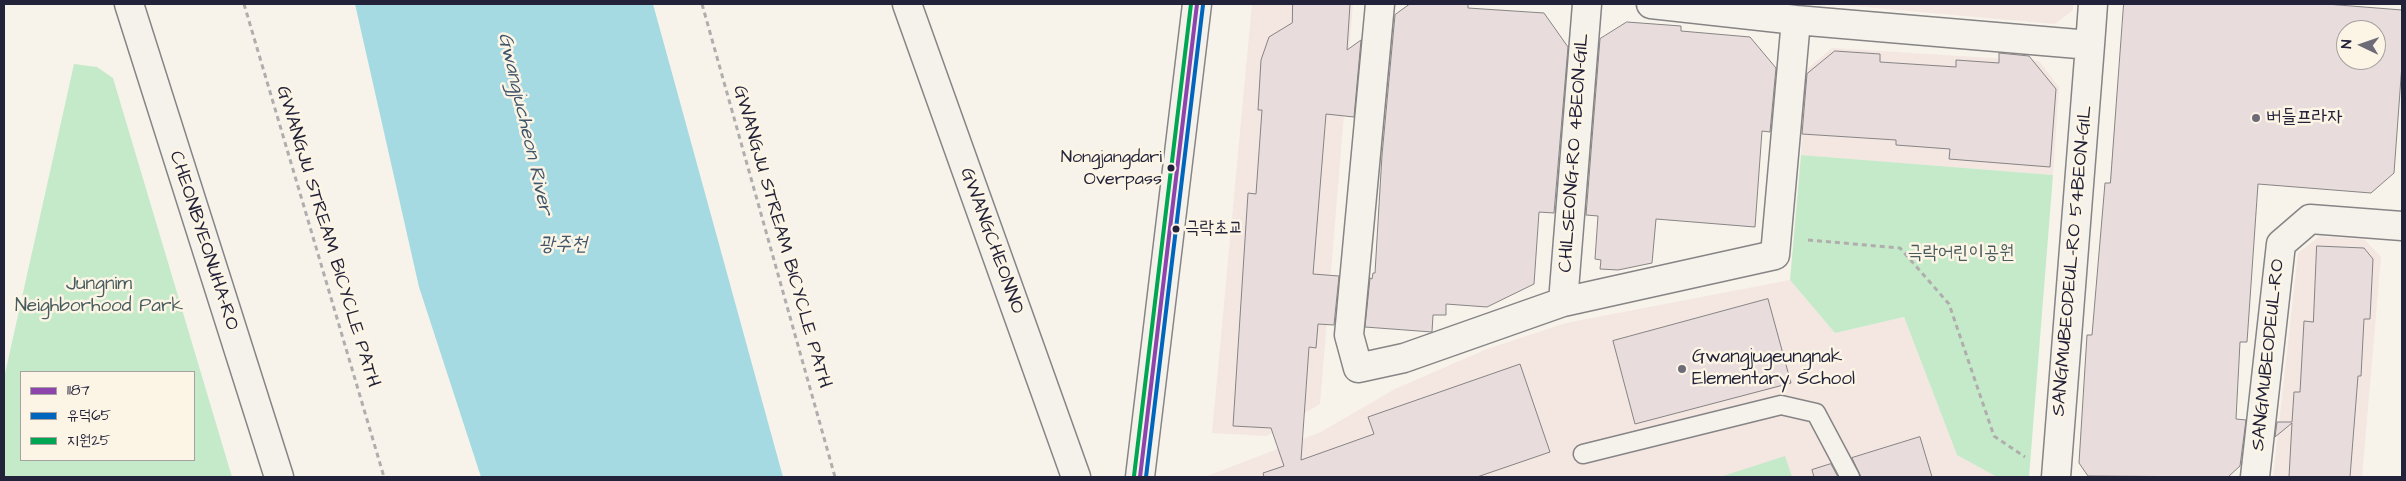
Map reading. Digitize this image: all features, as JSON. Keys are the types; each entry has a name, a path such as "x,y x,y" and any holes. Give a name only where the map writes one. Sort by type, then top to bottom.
{"street":[{"name":"CHEONBYEONUHA-RO","path":"128,4 279,477"},
{"name":"GWANGCHEONNO","path":"907,4 1076,477"},
{"path":"1140,477 1196,4"},
{"name":"CHILSEONG-RO 4BEON-GIL","path":"1380,4 1349,336 1358,368 1404,358 1563,302 1775,255"},
{"name":"CHILSEONG-RO 4BEON-GIL","path":"1563,302 1587,4"},
{"path":"1651,4 1796,20 2090,45"},
{"name":"SANGMUBEODEUL-RO 54BEON-GIL","path":"2056,477 2094,4"},
{"path":"1775,255 1796,20"},
{"name":"SANGMUBEODEUL-RO","path":"2255,477 2281,244 2310,219 2402,226"}],"lane":[{"path":"1583,454 1781,405 1816,413 1850,477"}],"path":[{"name":"GWANGJU STREAM BICYCLE PATH","path":"244,4 384,477"},
{"name":"GWANGJU STREAM BICYCLE PATH","path":"702,4 835,477"},
{"path":"1775,255 1789,238 1900,248 1949,304 1994,436 2032,462"}],"shaded area":[{"path":"1252,4 1353,4 1320,404 1267,436 1212,433"},
{"path":"1831,4 2073,4 2073,10 2055,24"},
{"path":"1832,48 2039,61 2059,87 2053,175 1801,155 1806,70"},
{"path":"2320,236 2365,240 2381,257 2362,477 2273,477 2298,253"},
{"name":"Gwangjugeungnak Elementary School","path":"1790,280 1835,333 1904,317 1957,455 1997,477 1205,477 1321,432 1395,389 1487,349 1566,323"}],"green space":[{"name":"Jungnim Neighborhood Park","path":"74,64 97,67 113,78 232,477 4,477 4,378"},
{"name":"극락어린이공원","path":"1801,155 2053,175 2029,477 1997,477 1957,455 1904,317 1835,333 1790,280"},
{"path":"1785,456 1792,477 1720,477"}],"water":[{"name":"광주천","path":"355,4 653,4 783,477 481,477 419,287"}],"building":[{"path":"1293,4 1350,4 1347,50 1361,40 1354,117 1326,114 1313,274 1339,276 1334,325 1318,324 1316,348 1309,347 1301,460 1374,434 1368,417 1520,364 1550,452 1477,477 1264,477 1263,473 1284,466 1271,428 1233,426 1248,193 1256,194 1262,110 1258,110 1261,60 1269,37 1292,23"},
{"path":"1410,4 1468,4 1468,8 1544,13 1568,47 1554,213 1539,212 1534,284 1487,307 1446,304 1446,315 1433,315 1432,332 1365,327 1370,278 1372,279 1373,273 1375,273 1382,155 1395,15"},
{"path":"2124,4 2326,4 2402,10 2402,64 2394,173 2371,193 2258,184 2247,342 2240,342 2236,419 2246,420 2240,466 2228,477 2088,476 2079,463 2087,335 2092,335 2105,183 2110,183"},
{"path":"1627,22 1681,26 1681,31 1750,37 1776,68 1770,132 1762,131 1755,227 1656,219 1652,263 1618,270 1600,269 1601,260 1595,259 1598,216 1586,215 1600,39"},
{"path":"1835,51 1880,54 1880,62 1956,67 1956,60 1999,63 1999,53 2029,56 2056,89 2050,167 1949,159 1950,149 1896,145 1896,140 1802,134 1807,74"},
{"path":"2317,246 2364,248 2373,259 2370,319 2364,319 2361,376 2358,376 2350,477 2289,477 2292,423 2275,437 2277,422 2292,422 2294,392 2300,392 2304,321 2313,322"},
{"path":"1768,299 1791,383 1635,424 1613,341"},
{"path":"1920,437 1932,477 1861,477 1852,458"},
{"path":"1831,464 1838,477 1814,477 1812,470"}],"transit line":[{"name":"지원25","path":"1134,476 1191,4"},
{"name":"1187","path":"1140,477 1197,4"},
{"name":"유덕65","path":"1146,477 1203,5"}],"place":[{"name":"버들프라자","path":"2256,118"},
{"name":"Nongjangdari Overpass","path":"1171,168"},
{"name":"극락초교","path":"1176,229"},
{"name":"Gwangjugeungnak Elementary School","path":"1682,369"}],"water label":[{"name":"Gwangjucheon River","path":"524,124"}]}
